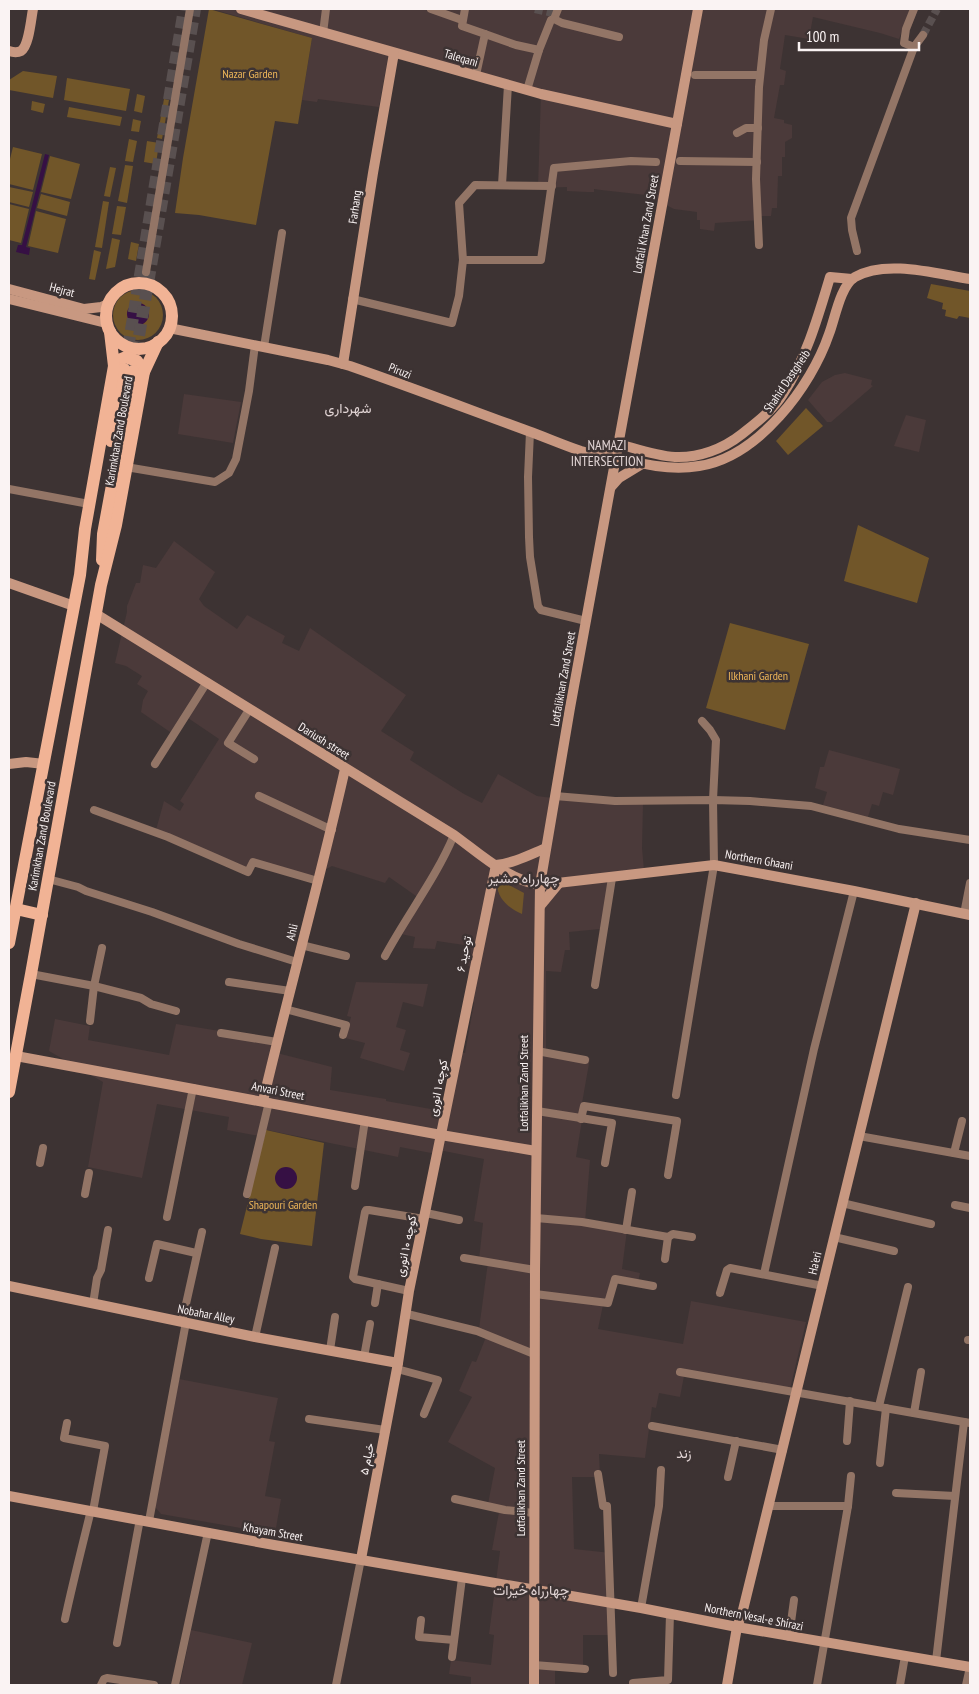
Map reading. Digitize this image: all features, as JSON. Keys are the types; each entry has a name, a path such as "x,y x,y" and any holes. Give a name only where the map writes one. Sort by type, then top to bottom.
{"main road":[{"path":"142,282 149,284 164,295 169,303 171,312 169,328 165,336 150,347 141,349 123,345 115,339 108,327 106,313 108,304 120,288 142,282"},
{"name":"Karimkhan Zand Boulevard","path":"9,1092 101,585 116,525 126,467 129,370 108,327"},
{"name":"Karimkhan Zand Boulevard","path":"9,943 14,901 44,764 80,575 89,504 129,370 158,342"},
{"name":"Karimkhan Zand Boulevard","path":"80,575 95,531 129,370"},
{"name":"Karimkhan Zand Boulevard","path":"101,585 103,534 129,370"},
{"path":"14,901 42,915"}],"street":[{"path":"9,51 21,51 26,44 33,9"},
{"path":"146,272 190,9"},
{"name":"Taleqani","path":"241,9 508,85 613,111 677,124"},
{"path":"323,33 326,9"},
{"path":"431,9 462,20"},
{"path":"465,9 462,26 537,50"},
{"name":"Lotfali Khan Zand Street","path":"616,458 698,9"},
{"path":"759,245 756,179 760,74 771,9"},
{"path":"914,9 906,29 904,43 914,47"},
{"path":"524,89 537,50 550,20 556,14 562,23 619,37"},
{"path":"476,76 485,34"},
{"path":"857,251 851,218 914,47 923,35"},
{"name":"Farhang","path":"343,364 352,299 394,53"},
{"path":"695,74 760,74"},
{"path":"502,185 508,85"},
{"path":"737,133 746,128 758,128"},
{"path":"680,161 757,162"},
{"path":"463,260 541,260 554,168 656,162"},
{"path":"352,299 452,323 463,260 458,203 475,185 552,186"},
{"path":"126,467 215,482 229,473 236,459 282,233"},
{"path":"852,279 867,272 886,269 902,269 970,279"},
{"name":"Shahid Dastgheib","path":"616,458 673,468 701,466 740,451 770,428 797,393 820,357 829,336 840,300 852,279 830,277 802,359 784,394 762,418 737,438 724,446 702,455 673,457 619,444"},
{"name":"Hejrat","path":"9,289 83,313 108,327"},
{"name":"Hejrat","path":"9,299 83,313 108,304"},
{"name":"Piruzi","path":"169,328 343,364 581,451 616,458"},
{"path":"530,432 528,477 529,537 530,557 538,606 541,610 586,622"},
{"path":"673,457 673,468"},
{"name":"Lotfalikhan Zand Street","path":"534,1685 534,1270 540,885 616,458"},
{"path":"611,488 619,478 642,464"},
{"path":"9,489 89,504"},
{"path":"9,583 74,606"},
{"name":"Dariush street","path":"96,614 454,835 506,872 525,882 540,885"},
{"path":"155,764 207,682"},
{"path":"249,710 228,743 254,759"},
{"path":"676,1095 714,865 713,800 716,740 702,721"},
{"path":"9,764 26,762 44,764"},
{"name":"Ahli","path":"266,1102 277,1042 332,830 345,769"},
{"path":"259,796 332,830"},
{"path":"555,796 624,801 713,800 811,806 899,830 970,840"},
{"path":"94,810 168,836 248,872 253,862 318,881"},
{"path":"385,956 401,926 446,854 454,835"},
{"path":"496,865 512,862 546,848"},
{"name":"۶ توحید","path":"459,1047 496,865"},
{"name":"Northern Ghaani","path":"540,885 714,865 916,903 967,915"},
{"path":"595,985 612,878"},
{"path":"48,879 78,887 239,944 297,962"},
{"path":"540,906 559,883"},
{"path":"967,915 970,883"},
{"path":"764,1274 814,1049 854,891"},
{"name":"Ha'eri","path":"726,1685 737,1627 742,1614 797,1393 916,903"},
{"path":"302,945 346,956"},
{"path":"90,1021 94,986 102,948"},
{"path":"31,974 94,986 141,998 151,1004 176,1011"},
{"path":"229,982 290,991"},
{"path":"286,1009 346,1025 343,1035"},
{"path":"221,1033 277,1042"},
{"name":"کوچه ۱ انوری","path":"442,1135 459,1047"},
{"path":"537,1051 585,1060"},
{"name":"Anvari Street","path":"16,1056 536,1151"},
{"path":"166,1217 193,1088"},
{"path":"247,1194 266,1102"},
{"path":"581,1119 584,1106 677,1121 668,1175"},
{"path":"537,1111 612,1124 605,1163"},
{"path":"355,1186 365,1120"},
{"path":"954,1153 962,1121"},
{"name":"کوچه ۱۰ انوری","path":"398,1366 409,1291 442,1135"},
{"path":"859,1136 970,1156"},
{"path":"40,1164 43,1148"},
{"path":"85,1194 88,1173"},
{"path":"626,1230 632,1192"},
{"path":"842,1203 931,1224"},
{"path":"955,1204 970,1208"},
{"path":"409,1291 353,1277 366,1210 459,1220"},
{"path":"536,1218 582,1222 668,1237 673,1234 692,1237"},
{"path":"93,1304 108,1230"},
{"path":"117,1643 144,1520 196,1253 202,1232"},
{"path":"665,1259 668,1237"},
{"path":"834,1237 894,1251"},
{"path":"149,1278 157,1244 196,1253"},
{"path":"255,1336 275,1248"},
{"path":"464,1258 534,1270"},
{"path":"720,1293 728,1269 823,1286"},
{"path":"535,1294 608,1303 614,1279 653,1286"},
{"path":"375,1303 378,1284"},
{"name":"Nobahar Alley","path":"9,1286 330,1350 398,1366"},
{"path":"880,1463 882,1407 908,1287"},
{"path":"407,1314 477,1331 534,1354"},
{"path":"330,1350 335,1317"},
{"path":"364,1357 370,1324"},
{"path":"398,1366 438,1380 424,1414"},
{"name":"۵ خیام","path":"361,1559 398,1366"},
{"path":"680,1372 967,1422 955,1496 936,1661"},
{"path":"914,1413 921,1372"},
{"path":"848,1441 850,1401"},
{"path":"309,1419 385,1430"},
{"path":"65,1619 78,1559 92,1510 105,1446 64,1438 67,1423"},
{"path":"652,1426 782,1450"},
{"path":"728,1477 736,1441"},
{"path":"641,1608 659,1506 661,1470"},
{"path":"598,1474 603,1506 607,1506 613,1673"},
{"path":"817,1685 848,1506 851,1476"},
{"path":"896,1493 955,1496"},
{"name":"Khayam Street","path":"9,1496 274,1545 534,1589"},
{"path":"455,1499 505,1510 534,1513"},
{"path":"769,1506 848,1506"},
{"path":"175,1685 208,1532"},
{"path":"336,1685 361,1559"},
{"path":"452,1657 462,1578"},
{"name":"Northern Vesal-e Shirazi","path":"534,1589 824,1643 970,1667"},
{"path":"789,1636 794,1600"},
{"path":"633,1683 668,1680 670,1614"},
{"path":"421,1620 419,1637 454,1640"},
{"path":"900,1685 905,1656"},
{"path":"534,1665 585,1669"},
{"path":"966,1685 970,1667"},
{"path":"101,1685 104,1679 108,1678 154,1685"}],"shaded area":[{"path":"212,9 918,9 910,30 903,28 899,39 813,17 809,39 785,35 780,69 786,71 784,85 780,85 774,118 784,120 784,123 792,125 792,138 785,142 785,157 782,157 782,176 778,176 777,208 772,208 771,216 760,216 760,220 715,223 714,231 700,229 700,220 697,220 697,212 674,209 646,195 594,189 594,192 567,191 567,187 538,188 541,93 388,57 379,107 318,99 317,102 302,100 312,38"},
{"path":"45,154 49,155 26,247 30,248 29,255 16,252 18,245 22,245"},
{"path":"138,303 146,306 149,314 146,322 138,325 130,322 127,314 130,306"},
{"path":"845,373 872,380 871,385 873,386 831,422 827,422 808,400 822,382 835,375"},
{"path":"184,394 241,402 233,443 178,434"},
{"path":"906,415 926,420 919,452 894,446"},
{"path":"174,541 215,572 199,599 204,606 237,629 247,615 285,636 282,643 299,651 310,628 406,695 381,731 414,752 410,760 464,794 482,803 498,774 537,796 568,800 643,804 642,848 644,870 614,873 600,929 569,932 570,950 565,950 561,972 546,971 546,1051 590,1058 582,1103 582,1120 576,1157 590,1160 585,1222 627,1230 622,1269 640,1273 638,1282 614,1278 603,1305 598,1329 683,1344 691,1301 806,1322 790,1389 684,1376 680,1397 659,1393 656,1408 652,1407 645,1458 599,1454 600,1477 572,1477 574,1549 611,1553 609,1635 583,1635 583,1668 555,1668 555,1685 471,1685 471,1677 449,1674 451,1660 491,1665 494,1635 489,1634 500,1551 492,1550 499,1512 488,1504 495,1468 448,1442 472,1397 459,1391 472,1361 476,1362 486,1337 479,1329 488,1262 479,1260 483,1223 474,1221 484,1159 444,1151 431,1153 400,1147 398,1157 267,1130 264,1137 227,1130 229,1117 157,1104 142,1178 88,1167 103,1082 49,1051 55,1019 90,1026 88,1040 169,1055 176,1024 276,1040 273,1052 332,1067 330,1090 442,1111 459,1052 465,1053 474,1003 466,1000 469,966 460,963 464,945 437,941 435,949 413,948 415,937 401,934 418,898 416,896 389,877 385,883 332,866 311,877 256,862 251,874 156,830 164,801 180,811 184,804 180,801 219,739 188,718 173,734 141,712 143,700 148,691 137,684 142,676 126,666 115,663 127,606 136,583 140,583 143,565 156,568"},
{"path":"829,750 900,769 893,795 883,792 879,806 872,804 868,817 823,805 827,792 815,788 820,767 824,767"},
{"path":"356,982 428,984 423,1007 403,1002 396,1027 406,1030 400,1050 410,1053 404,1071 360,1058 365,1043 345,1038 351,1017 347,1016"},
{"path":"286,1167 294,1170 297,1178 294,1186 286,1189 278,1186 275,1178 278,1170"},
{"path":"179,1379 278,1398 269,1441 275,1442 265,1496 281,1499 275,1534 161,1514 155,1507"},
{"path":"191,1630 252,1643 242,1685 180,1685"}],"green space":[{"name":"Nazar Garden","path":"209,9 312,38 298,124 275,121 256,225 199,215 175,213"},
{"path":"23,71 57,76 53,98 9,90 9,80"},
{"path":"67,78 130,89 126,111 64,100"},
{"path":"137,94 145,96 142,113 134,111"},
{"path":"164,99 169,100 162,139 157,138"},
{"path":"32,101 45,104 43,113 31,110"},
{"path":"69,107 122,117 120,126 67,117"},
{"path":"133,119 141,121 139,132 131,131"},
{"path":"129,139 137,141 133,162 125,161"},
{"path":"147,141 159,143 156,164 144,162"},
{"path":"13,147 42,154 33,190 9,184 9,163"},
{"path":"50,156 80,164 71,199 41,192"},
{"path":"125,165 133,166 127,203 118,201"},
{"path":"110,167 116,168 110,197 104,196"},
{"path":"9,187 33,192 29,207 9,202"},
{"path":"41,194 70,202 67,216 37,208"},
{"path":"103,201 109,202 102,248 95,247"},
{"path":"9,204 29,209 21,243 9,240"},
{"path":"117,206 126,207 121,235 112,234"},
{"path":"36,211 66,219 58,253 28,246"},
{"path":"112,238 120,240 115,267 106,269"},
{"path":"131,242 139,244 136,261 128,259"},
{"path":"94,250 101,252 95,280 89,279"},
{"path":"931,284 970,291 970,318 959,316 957,319 945,316 946,310 942,309 943,303 927,298"},
{"path":"138,290 156,297 163,315 156,333 138,340 120,333 113,315 120,297"},
{"path":"806,408 823,426 788,455 776,441"},
{"path":"858,525 929,558 917,603 844,581"},
{"name":"Ilkhani Garden","path":"730,623 809,644 785,730 706,708"},
{"path":"498,879 524,893 522,914 507,905 500,896 497,885"},
{"name":"Shapouri Garden","path":"266,1130 324,1143 312,1246 240,1234"}],"tunnel":[{"path":"125,366 184,9"},
{"path":"133,371 195,9"},
{"path":"535,9 557,14"},
{"path":"923,35 937,9"}],"district":[{"name":"شهرداری","path":"348,408"},
{"name":"NAMAZI INTERSECTION","path":"607,454"},
{"name":"چهارراه مشیر","path":"524,878"},
{"name":"زند","path":"684,1453"},
{"name":"چهارراه خیرات","path":"531,1590"}]}
